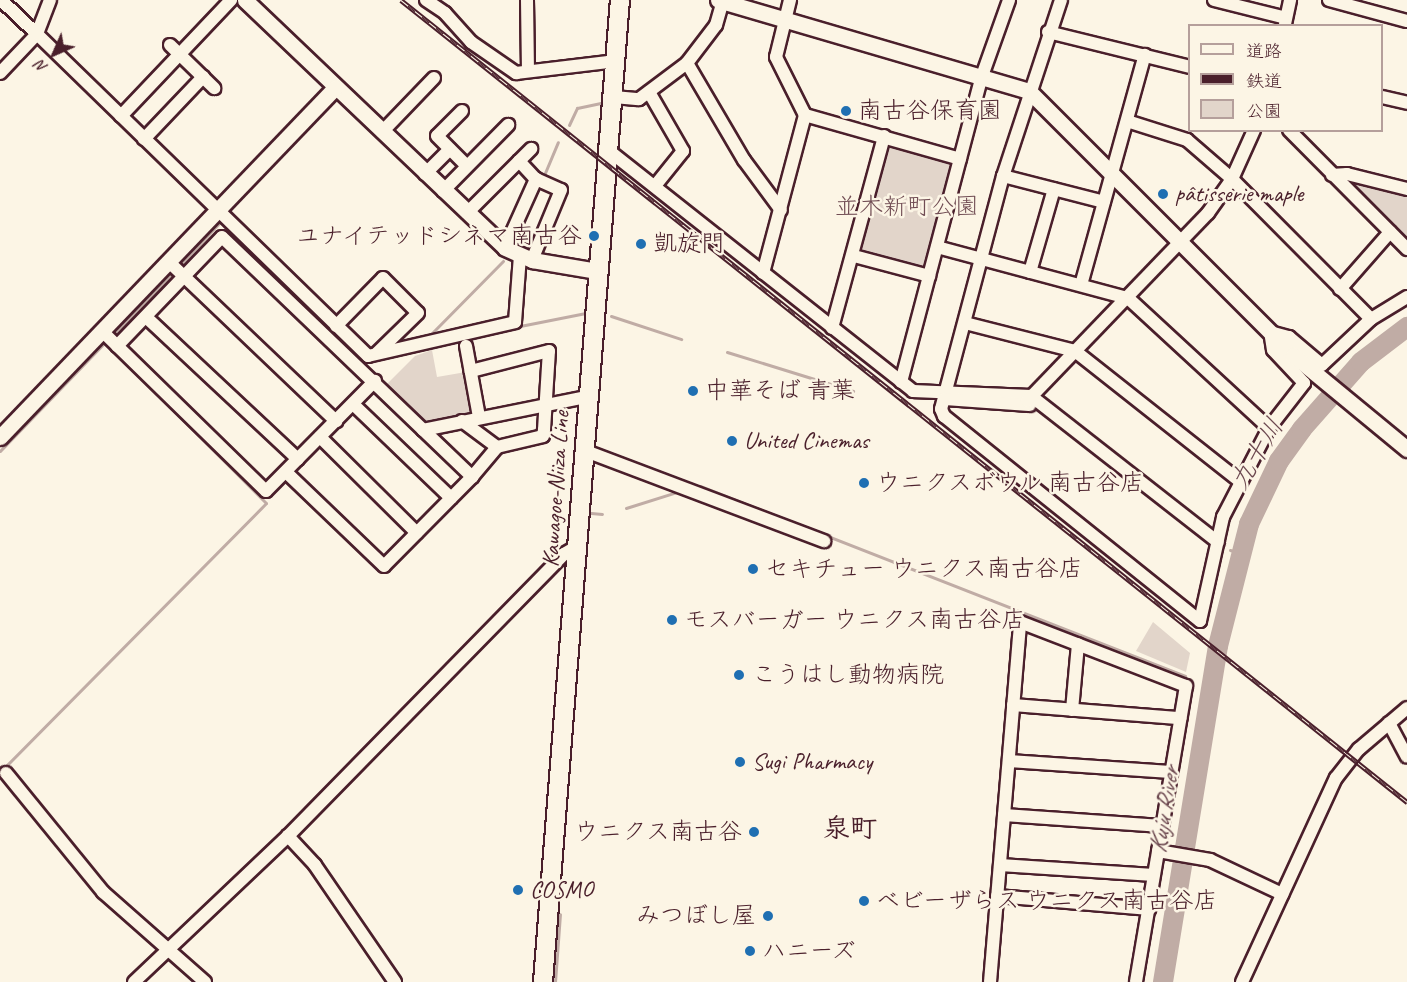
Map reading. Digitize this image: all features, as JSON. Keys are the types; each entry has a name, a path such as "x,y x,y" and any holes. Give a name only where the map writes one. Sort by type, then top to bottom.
{"main road":[{"name":"Kawagoe-Niiza Line","path":"543,982 587,397 614,98 620,0"}],"street":[{"path":"1,0 368,356 514,322 526,258 561,190 536,179 519,161"},
{"path":"0,73 37,34 50,0"},
{"path":"121,116 231,0"},
{"path":"245,0 505,248 526,258 597,272"},
{"path":"426,0 492,58 516,73 616,61"},
{"path":"527,0 528,70"},
{"path":"763,273 805,115 776,57 790,0"},
{"path":"901,382 982,76 1009,0"},
{"path":"1061,0 1048,32 1004,176 941,409 944,416 1200,621 1223,517 1269,428 1304,383 1273,350 1270,332"},
{"path":"1214,0 1285,22 1290,0"},
{"path":"1329,0 1407,21"},
{"path":"614,98 639,99 687,63 716,25 720,1 1029,91 1320,381 1407,449"},
{"path":"1048,32 1188,66"},
{"path":"170,45 214,88"},
{"path":"1081,285 1145,55"},
{"path":"687,63 744,160 781,210"},
{"path":"144,139 203,77"},
{"path":"382,132 434,78"},
{"path":"0,437 218,211 270,166 335,88"},
{"path":"649,92 683,151 655,186"},
{"path":"1383,97 1407,103"},
{"path":"462,111 437,136 467,166"},
{"path":"805,115 960,159"},
{"path":"1127,121 1182,137 1232,179 1371,319"},
{"path":"443,191 508,125"},
{"path":"1028,399 1208,213 1232,179 1253,132"},
{"path":"1291,132 1407,249"},
{"path":"832,328 854,256 884,136"},
{"path":"425,174 450,149"},
{"path":"467,213 531,149"},
{"path":"608,150 913,391 1028,399 1216,546"},
{"path":"1332,175 1347,174 1407,189"},
{"path":"1004,176 1104,202"},
{"path":"505,248 536,179"},
{"path":"1030,272 1054,189"},
{"path":"1340,289 1390,232"},
{"path":"117,346 222,237 375,381 472,477"},
{"path":"937,247 1128,298 1269,428"},
{"path":"854,256 929,276"},
{"path":"169,262 336,421"},
{"path":"336,326 383,278 418,313 377,354"},
{"path":"1270,332 1289,337 1322,364 1371,319 1407,297"},
{"path":"146,317 298,459"},
{"path":"965,323 1075,351 1241,482"},
{"path":"102,331 266,491 375,381"},
{"path":"466,346 479,417"},
{"path":"286,472 384,566 472,477 497,447 543,436 549,351 471,370"},
{"path":"423,430 587,397"},
{"path":"353,404 451,498"},
{"path":"462,421 497,447"},
{"path":"320,437 417,533"},
{"path":"583,450 824,541"},
{"path":"134,982 288,836 564,554 576,547"},
{"path":"990,982 1020,622 1186,686 1162,826 1164,852 1154,875 1136,982"},
{"path":"1072,710 1078,644"},
{"path":"1013,705 1180,718"},
{"path":"1242,982 1336,778 1359,749 1407,708"},
{"path":"1389,723 1407,757"},
{"path":"1009,761 1171,772"},
{"path":"6,772 103,892 170,948 205,982"},
{"path":"1004,814 1162,826"},
{"path":"288,836 315,864 395,982"},
{"path":"1164,852 1202,858 1282,894"},
{"path":"1000,865 1154,875"},
{"path":"998,896 1149,909"}],"green space":[{"name":"並木新町公園","path":"891,143 951,160 954,164 923,270 862,254 860,250"},
{"path":"1355,179 1407,193 1407,239 1352,185"},
{"path":"432,350 437,377 466,372 475,410 472,414 422,423 385,386 415,356"},
{"path":"1153,622 1190,653 1186,672 1136,651"}],"waterway":[{"path":"35,40 77,82"},
{"path":"569,125 577,108 605,102"},
{"path":"542,180 558,142"},
{"path":"179,266 221,221"},
{"path":"515,242 519,232"},
{"path":"430,335 503,261"},
{"path":"113,335 175,271"},
{"path":"515,327 586,313"},
{"path":"611,316 681,339"},
{"name":"九十川","path":"1163,982 1218,646 1249,524 1279,461 1302,429 1361,362 1407,327"},
{"path":"0,451 108,339"},
{"path":"727,352 853,391"},
{"path":"0,772 266,503 117,354"},
{"path":"914,398 925,397"},
{"path":"700,486 1185,676"},
{"path":"626,508 680,491"},
{"path":"591,513 602,514"},
{"path":"1230,550 1240,553"},
{"path":"555,982 560,914"}],"railway":[{"path":"401,0 1407,802"}],"place":[{"name":"南古谷保育園","path":"846,111"},
{"name":"pâtisserie maple","path":"1163,194"},
{"name":"ユナイテッドシネマ南古谷","path":"594,236"},
{"name":"凱旋門","path":"641,244"},
{"name":"中華そば 青葉","path":"693,391"},
{"name":"United Cinemas","path":"732,441"},
{"name":"ウニクスボウル 南古谷店","path":"864,483"},
{"name":"セキチュー ウニクス南古谷店","path":"753,569"},
{"name":"モスバーガー ウニクス南古谷店","path":"672,620"},
{"name":"こうはし動物病院","path":"739,675"},
{"name":"Sugi Pharmacy","path":"740,762"},
{"name":"ウニクス南古谷","path":"754,832"},
{"name":"COSMO","path":"518,890"},
{"name":"ベビーザらス ウニクス南古谷店","path":"864,901"},
{"name":"みつぼし屋","path":"768,916"},
{"name":"ハニーズ","path":"750,951"}],"district":[{"name":"泉町","path":"850,829"}],"water label":[{"name":"Kuju River","path":"1164,810"}]}
